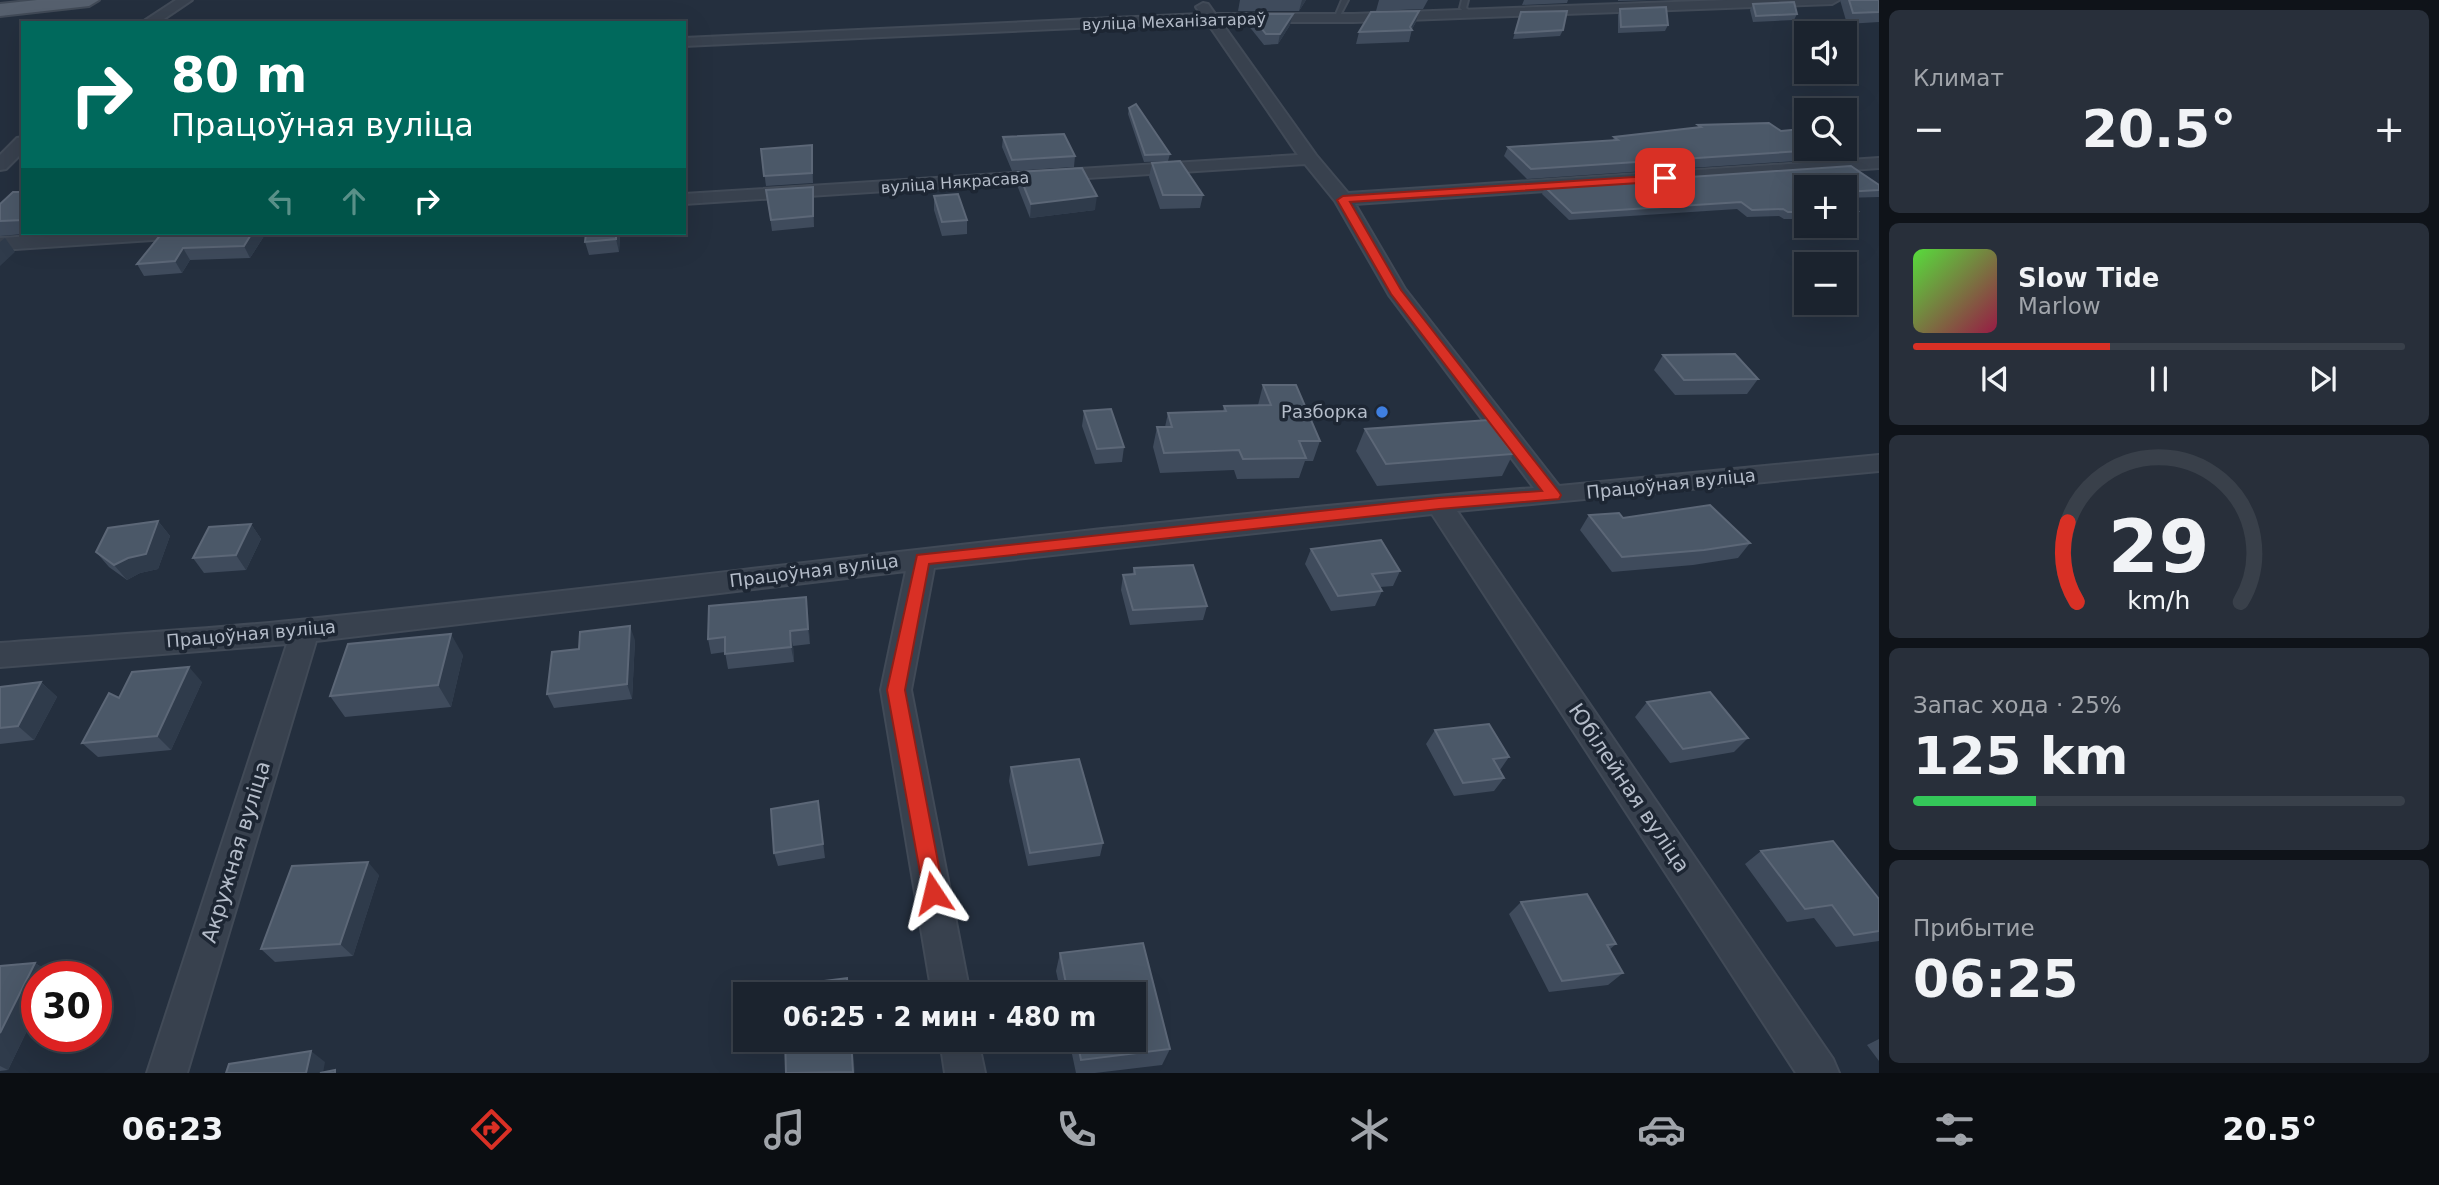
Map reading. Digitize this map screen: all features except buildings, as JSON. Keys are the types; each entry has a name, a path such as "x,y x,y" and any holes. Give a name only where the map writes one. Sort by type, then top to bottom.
{"main road":[{"path":"0,10 89,0"}],"street":[{"path":"151,21 185,0"},
{"path":"1198,0 1310,159 1343,200 1396,291 1553,495"},
{"name":"вуліца Механізатараў","path":"686,42 1212,18 1336,18 1468,7 1832,0"},
{"path":"0,165 21,144"},
{"name":"вуліца Някрасава","path":"686,199 1310,159"},
{"path":"1343,200 1879,163"},
{"path":"0,244 138,235"},
{"name":"Працоўная вуліца","path":"0,655 305,631 922,559 1439,504 1879,463"},
{"name":"Юбілейная вуліца","path":"1439,504 1819,1073"},
{"path":"922,559 896,690 949,982"},
{"name":"Акружная вуліца","path":"167,1073 305,631"},
{"path":"961,1052 965,1073"}],"lane":[{"path":"1336,18 1345,0"}],"place":[{"name":"Разборка","path":"1382,412"}],"route":[{"path":"933,893 896,690 922,559 1439,504 1553,495 1396,291 1343,200 1665,178"}]}
